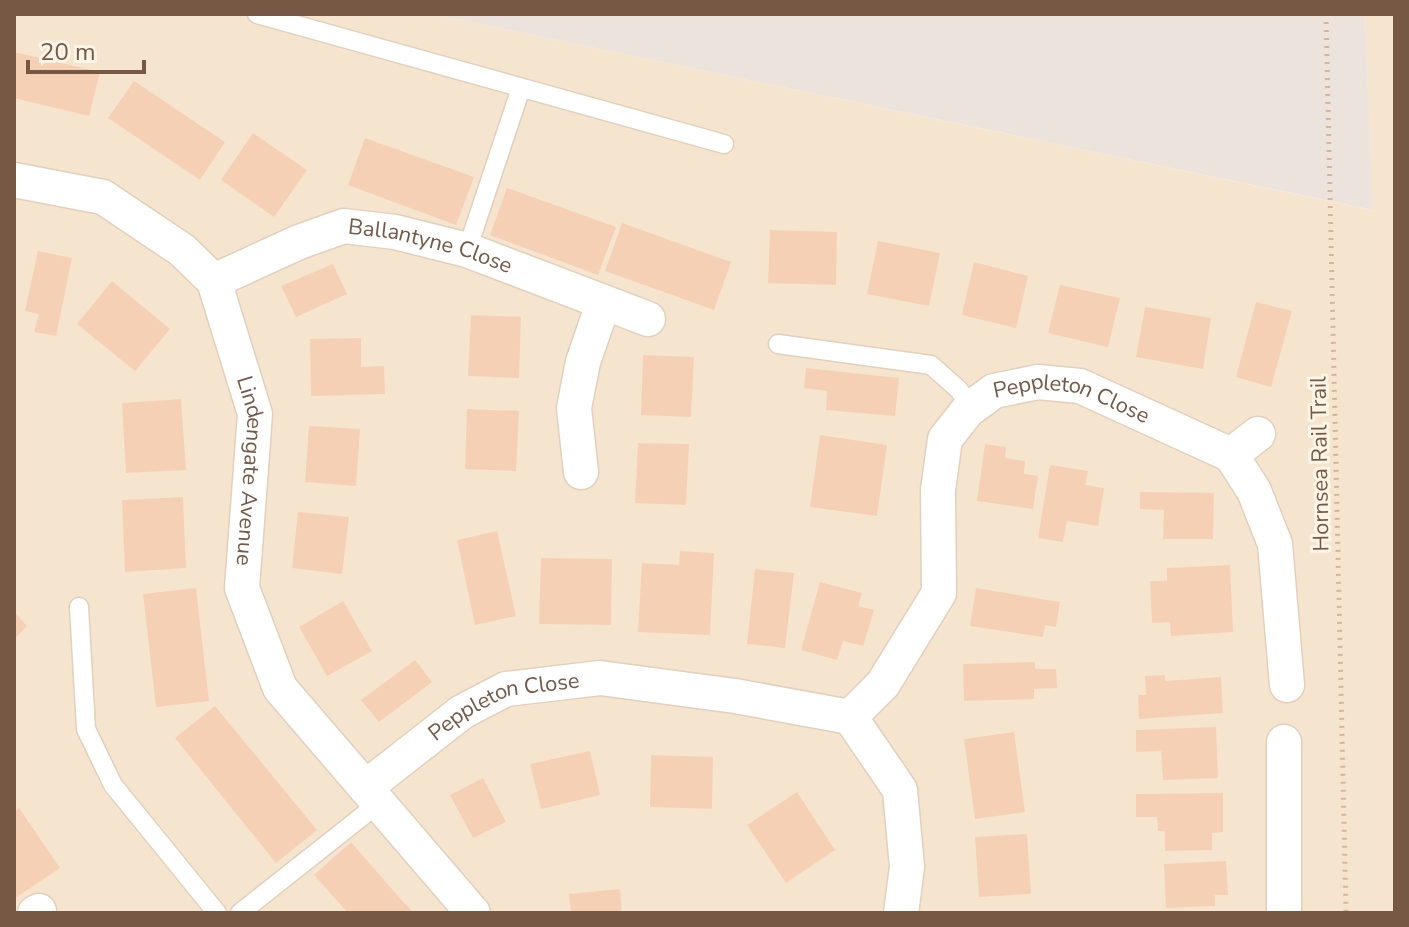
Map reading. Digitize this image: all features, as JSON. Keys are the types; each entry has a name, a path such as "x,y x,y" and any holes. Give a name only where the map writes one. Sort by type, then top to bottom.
{"street":[{"name":"Lindengate Avenue","path":"14,180 103,197 182,250 214,281 255,414 242,588 280,688 473,913"},
{"name":"Ballantyne Close","path":"214,281 299,242 344,226 395,232 467,250 648,319"},
{"path":"581,472 574,408 583,362 603,304"},
{"name":"Peppleton Close","path":"373,795 462,712 506,689 600,678 735,696 850,717 883,684 939,593 938,490 945,439 971,407 994,391 1038,382 1080,386 1231,455"},
{"path":"1258,434 1231,455 1254,491 1275,544 1287,685"},
{"path":"850,717 900,790 907,867 901,913"},
{"path":"1284,742 1284,913"}],"lane":[{"path":"257,14 724,144"},
{"path":"467,250 521,88"},
{"path":"778,344 931,365 959,390 971,407"},
{"path":"79,607 86,729 113,785 217,913"},
{"path":"240,913 373,795"}],"path":[{"name":"Hornsea Rail Trail","path":"1326,14 1346,913"}],"shaded area":[{"path":"14,14 432,14 1372,210 1365,14 1395,14 1395,913 14,913"},
{"path":"432,14 1365,14 1373,210"}],"building":[{"path":"14,52 100,72 89,116 14,98"},
{"path":"134,81 225,142 200,180 108,118"},
{"path":"253,133 307,170 274,217 221,180"},
{"path":"365,138 474,177 456,225 348,185"},
{"path":"507,188 616,227 598,275 490,235"},
{"path":"622,223 731,262 714,310 605,271"},
{"path":"770,230 837,232 836,285 768,283"},
{"path":"878,241 940,253 929,306 867,294"},
{"path":"38,251 72,258 56,336 34,332 39,314 25,311"},
{"path":"974,262 1028,276 1016,328 962,315"},
{"path":"333,264 347,294 296,317 281,286"},
{"path":"112,281 170,329 135,371 77,324"},
{"path":"1060,285 1120,298 1108,347 1048,333"},
{"path":"1256,302 1292,311 1271,387 1236,377"},
{"path":"1145,307 1211,318 1203,369 1136,357"},
{"path":"471,315 521,317 519,378 468,376"},
{"path":"361,338 361,367 384,366 385,394 311,396 310,339"},
{"path":"643,355 694,357 691,417 641,415"},
{"path":"806,368 899,378 895,416 826,410 827,391 804,388"},
{"path":"181,399 186,470 126,473 122,403"},
{"path":"467,409 519,411 516,471 465,469"},
{"path":"309,426 360,429 356,486 305,482"},
{"path":"820,435 887,445 877,516 810,507"},
{"path":"638,443 689,444 686,505 635,503"},
{"path":"985,444 1006,447 1005,458 1025,461 1024,474 1038,476 1033,509 977,501"},
{"path":"1050,465 1088,471 1085,485 1104,488 1098,526 1067,521 1063,542 1038,538"},
{"path":"1140,492 1214,493 1213,539 1163,539 1164,510 1140,509"},
{"path":"183,497 186,568 125,572 122,500"},
{"path":"298,512 349,517 342,574 292,568"},
{"path":"497,531 516,616 475,625 457,540"},
{"path":"680,551 714,553 710,635 638,632 642,563 679,565"},
{"path":"541,558 612,559 611,625 539,624"},
{"path":"1230,565 1233,632 1171,636 1170,622 1152,623 1150,581 1167,581 1167,568"},
{"path":"755,569 794,573 785,648 747,644"},
{"path":"820,582 862,593 858,606 874,610 863,646 843,641 837,660 801,650"},
{"path":"196,588 209,701 156,707 143,594"},
{"path":"976,588 1060,602 1056,627 1045,625 1043,637 970,626"},
{"path":"343,601 372,651 327,676 299,627"},
{"path":"14,612 27,626 14,639"},
{"path":"415,660 432,682 379,722 361,700"},
{"path":"1035,662 1035,669 1056,669 1057,688 1034,689 1034,699 964,701 963,664"},
{"path":"1165,675 1165,681 1221,677 1223,713 1139,719 1138,695 1146,695 1145,676"},
{"path":"215,706 317,830 276,863 175,738"},
{"path":"1216,727 1218,778 1163,780 1161,751 1136,752 1136,730"},
{"path":"1014,732 1025,812 975,819 964,739"},
{"path":"590,751 600,795 541,809 530,764"},
{"path":"651,755 713,757 712,809 650,807"},
{"path":"483,778 506,822 473,838 450,795"},
{"path":"797,792 835,850 786,883 747,825"},
{"path":"1223,793 1223,832 1212,833 1212,850 1165,851 1165,831 1158,831 1157,817 1136,817 1136,794"},
{"path":"19,808 60,868 14,899 14,812"},
{"path":"1027,834 1031,894 979,897 975,837"},
{"path":"351,842 414,913 348,913 314,875"},
{"path":"1226,861 1228,895 1215,895 1215,906 1166,908 1164,864"},
{"path":"620,889 622,913 571,913 569,894"}]}
